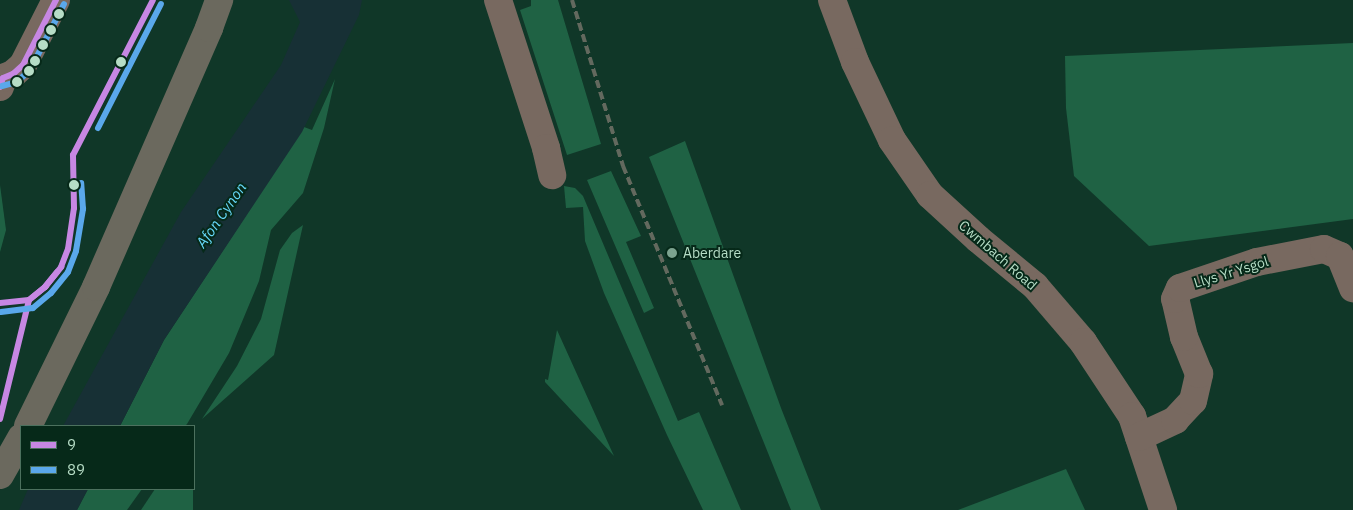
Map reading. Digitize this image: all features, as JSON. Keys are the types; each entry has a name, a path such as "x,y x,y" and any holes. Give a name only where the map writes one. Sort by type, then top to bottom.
{"main road":[{"path":"28,425 96,287 209,28 219,0"},
{"path":"0,475 20,440"}],"street":[{"path":"1,81 23,65 56,0"},
{"path":"498,0 546,148 552,175"},
{"name":"Cwmbach Road","path":"832,0 855,62 892,140 930,195 978,239 1035,286 1084,342 1132,416 1163,510"},
{"name":"Llys Yr Ysgol","path":"1139,437 1175,420 1194,401 1199,374 1184,337 1175,299 1180,288 1257,262 1324,249 1340,256 1353,288"}],"green space":[{"path":"531,0 558,0 601,144 567,155 520,10 531,6"},
{"path":"1353,43 1353,219 1149,246 1074,176 1066,108 1065,56"},
{"path":"335,79 324,128 303,193 271,230 259,281 229,353 187,424 121,425 164,340 304,127 312,130"},
{"path":"685,141 781,408 821,510 791,510 649,157"},
{"path":"611,171 641,236 626,242 654,308 644,313 587,180"},
{"path":"0,185 6,230 0,252"},
{"path":"564,186 575,188 583,196 678,421 699,412 741,510 703,510 667,435 604,293 585,241 583,207 566,208"},
{"path":"303,225 274,355 202,419 237,366 261,319 280,250 292,233"},
{"path":"557,330 614,456 545,382 545,379 548,380"},
{"path":"1066,469 1085,510 958,510"},
{"path":"87,490 141,490 127,510 77,510"},
{"path":"154,490 193,490 193,510 141,510"}],"water":[{"name":"Afon Cynon","path":"289,0 362,0 359,15 302,132 164,340 121,425 64,425 181,212 281,65 300,22"},
{"path":"28,490 87,490 77,510 19,510"}],"railway":[{"path":"572,0 623,166 722,405"}],"transit line":[{"name":"9","path":"0,87 3,78 13,74 23,65 56,0"},
{"name":"9","path":"0,303 29,300 45,287 61,267 68,249 74,208 73,155 153,0"},
{"name":"89","path":"2,86 17,82 30,70 64,4"},
{"name":"89","path":"98,128 161,4"},
{"name":"89","path":"1,312 33,308 51,293 68,272 76,251 83,209 81,183"},
{"name":"9","path":"0,419 29,300 45,287 57,272"}],"place":[{"name":"Aberdare","path":"672,253"}]}
